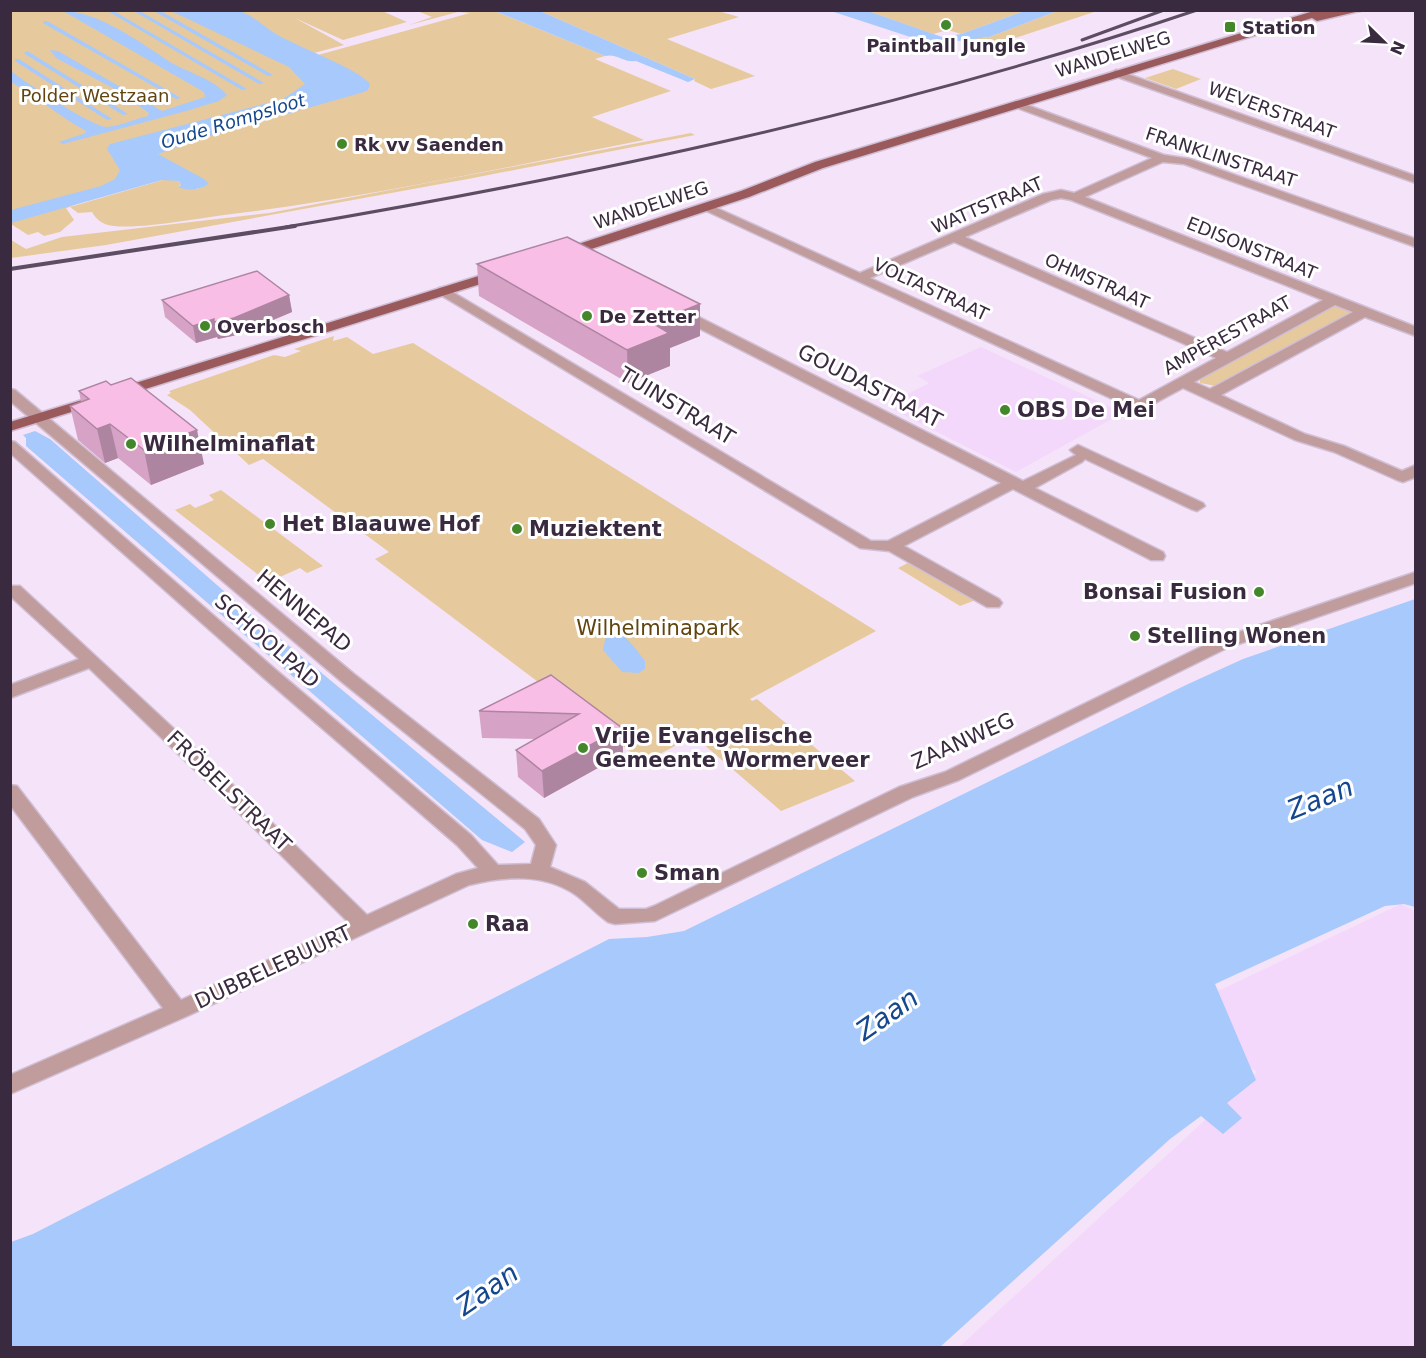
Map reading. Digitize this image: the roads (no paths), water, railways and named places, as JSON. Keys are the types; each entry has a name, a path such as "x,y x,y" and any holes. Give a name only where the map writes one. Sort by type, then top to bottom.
{"main road":[{"name":"WANDELWEG","path":"1304,20 1329,10"},
{"name":"WANDELWEG","path":"559,255 706,208 819,165 1116,73 1304,20 1359,10"},
{"path":"10,427 510,271"}],"street":[{"name":"WEVERSTRAAT","path":"1116,73 1416,180"},
{"name":"FRANKLINSTRAAT","path":"1016,104 1162,158 1186,161 1416,243"},
{"name":"WATTSTRAAT","path":"860,278 1047,197 1060,194 1075,197 1162,158"},
{"name":"EDISONSTRAAT","path":"1075,197 1363,312 1414,328"},
{"name":"VOLTASTRAAT","path":"706,208 1139,406"},
{"name":"OHMSTRAAT","path":"954,237 1226,357"},
{"path":"559,255 585,264"},
{"name":"TUINSTRAAT","path":"444,291 866,545 892,546 993,603"},
{"name":"AMPÈRESTRAAT","path":"1139,406 1333,300"},
{"name":"GOUDASTRAAT","path":"663,305 1157,556"},
{"path":"1210,395 1363,312"},
{"path":"1182,382 1300,437 1409,474"},
{"name":"HENNEPAD","path":"10,393 37,419 348,678 532,824 546,844 539,872"},
{"name":"SCHOOLPAD","path":"10,445 464,840 493,873"},
{"path":"892,546 1078,454 1197,506"},
{"name":"ZAANWEG","path":"539,872 573,883 615,917 648,916 906,792 952,776 1221,644 1416,577"},
{"name":"FRÖBELSTRAAT","path":"14,590 92,660 276,836 364,925"},
{"path":"10,692 92,660"},
{"path":"10,791 177,1011"},
{"name":"DUBBELEBUURT","path":"10,1085 464,879 493,873 539,872"}],"water":[{"name":"Oude Rompsloot","path":"221,9 242,12 276,34 353,71 370,84 368,90 216,134 158,154 204,179 209,184 202,188 186,189 178,187 181,185 179,181 162,180 11,223 11,210 101,186 115,179 120,170 107,149 110,144 283,99 305,84 289,67 171,11"},
{"path":"63,11 89,16 117,28 174,64 214,84 227,95 219,101 186,111 63,144 59,142 86,133 86,131 11,82 11,71 59,103 99,125 107,127 117,125 148,116 149,113 111,87 56,58 50,50 58,51 162,111 205,97 204,92"},
{"path":"495,11 540,11 695,79 688,82 636,61 605,56"},
{"path":"831,11 868,11 942,37 961,34 1024,11 1057,11 989,37 950,42 941,47"},
{"path":"35,431 50,439 241,606 525,842 512,852 482,840 26,446 26,438 23,435"},
{"name":"Zaan","path":"1415,599 1415,907 1404,904 1385,906 1215,984 1256,1080 1227,1103 1242,1118 1223,1134 1201,1116 1170,1139 940,1347 11,1347 11,1242 33,1234 609,939 647,937 684,931 1243,659"},
{"path":"599,619 619,631 630,642 645,661 645,669 639,673 622,672 603,650 606,635"}],"waterway":[{"path":"108,10 244,89"},
{"path":"134,10 261,83"},
{"path":"154,10 270,75"},
{"path":"45,22 178,98"},
{"path":"27,53 125,114"},
{"path":"17,60 109,119"}],"railway":[{"path":"1082,40 1164,10"},
{"path":"286,227 631,162 860,109 973,79 1197,10"},
{"path":"10,269 295,226"}],"place":[{"name":"Paintball Jungle","path":"946,25"},
{"name":"Station","path":"1230,27"},
{"name":"Rk vv Saenden","path":"342,144"},
{"name":"De Zetter","path":"587,316"},
{"name":"Overbosch","path":"205,326"},
{"name":"OBS De Mei","path":"1005,410"},
{"name":"Wilhelminaflat","path":"131,444"},
{"name":"Het Blaauwe Hof","path":"270,524"},
{"name":"Muziektent","path":"517,529"},
{"name":"Bonsai Fusion","path":"1259,592"},
{"name":"Stelling Wonen","path":"1135,636"},
{"name":"Vrije Evangelische Gemeente Wormerveer","path":"583,748"},
{"name":"Sman","path":"642,873"},
{"name":"Raa","path":"473,924"}],"park label":[{"name":"Polder Westzaan","path":"95,95"},
{"name":"Wilhelminapark","path":"658,628"}]}
